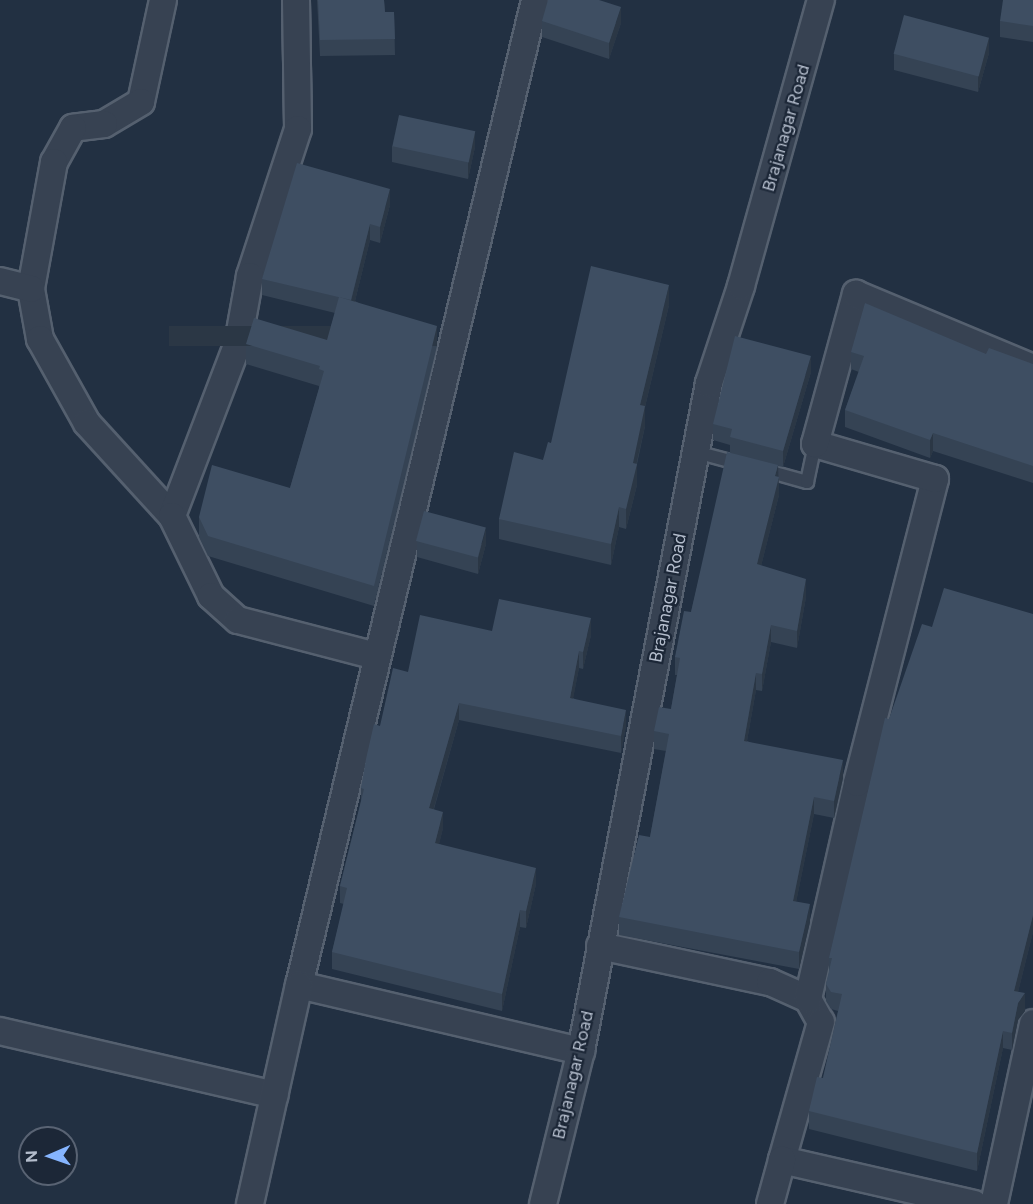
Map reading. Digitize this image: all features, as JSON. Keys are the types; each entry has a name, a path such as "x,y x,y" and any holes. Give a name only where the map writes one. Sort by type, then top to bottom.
{"street":[{"path":"163,0 141,102 104,124 73,128 54,162 31,289 40,339 87,423 172,516 211,596 238,620 376,656"},
{"path":"172,516 238,343 250,276 298,129 296,0"},
{"path":"250,1204 376,656 535,0"},
{"name":"Brajanagar Road","path":"543,1204 580,1051 709,383 741,286 821,0"},
{"path":"0,280 31,289"},
{"path":"808,999 857,783 936,479 815,444 856,294 1033,368"},
{"path":"600,946 770,982 808,999 822,1023 770,1204"},
{"path":"300,985 580,1051"},
{"path":"994,1204 1033,1023"},
{"path":"0,1031 275,1095"},
{"path":"782,1160 974,1204"}],"lane":[{"path":"696,452 807,482 815,444"}],"building":[{"path":"318,0 384,0 385,12 394,12 395,39 320,40"},
{"path":"548,0 599,0 621,7 609,43 542,21"},
{"path":"1003,0 1033,0 1033,26 1000,21"},
{"path":"904,15 989,38 979,76 894,54"},
{"path":"399,115 475,131 469,163 392,146"},
{"path":"297,163 390,189 380,227 370,224 351,300 262,279"},
{"path":"591,266 669,285 640,405 645,406 633,463 637,464 626,509 619,507 611,544 499,519 514,452 543,460 548,442 551,443"},
{"path":"339,297 437,326 374,586 208,536 199,517 212,465 290,488 324,371 319,369 320,366 246,344 254,318 327,340"},
{"path":"865,303 986,354 989,348 1033,364 1033,466 933,433 930,440 845,410 864,356 851,352"},
{"path":"735,336 811,356 783,451 730,437 732,429 713,424"},
{"path":"727,452 778,465 775,476 779,477 757,564 806,579 797,631 771,625 762,674 756,673 744,741 843,760 834,801 814,797 793,901 810,904 799,952 619,917 639,835 650,837 669,734 654,731 659,707 671,709 680,658 675,657 684,611 691,612"},
{"path":"424,511 486,528 478,558 416,541"},
{"path":"944,588 1033,614 1033,915 1014,991 1025,993 1018,1003 1012,1033 1003,1031 977,1153 809,1111 817,1077 823,1078 842,994 831,992 826,984 832,958 829,958 885,718 889,719 922,624 932,627"},
{"path":"499,599 591,618 583,652 579,651 570,698 626,710 621,736 459,703 429,808 443,812 435,843 536,868 526,911 520,910 502,994 332,952 347,888 340,886 364,789 361,788 366,759 374,724 380,726 393,668 408,672 420,615 492,631"}]}
